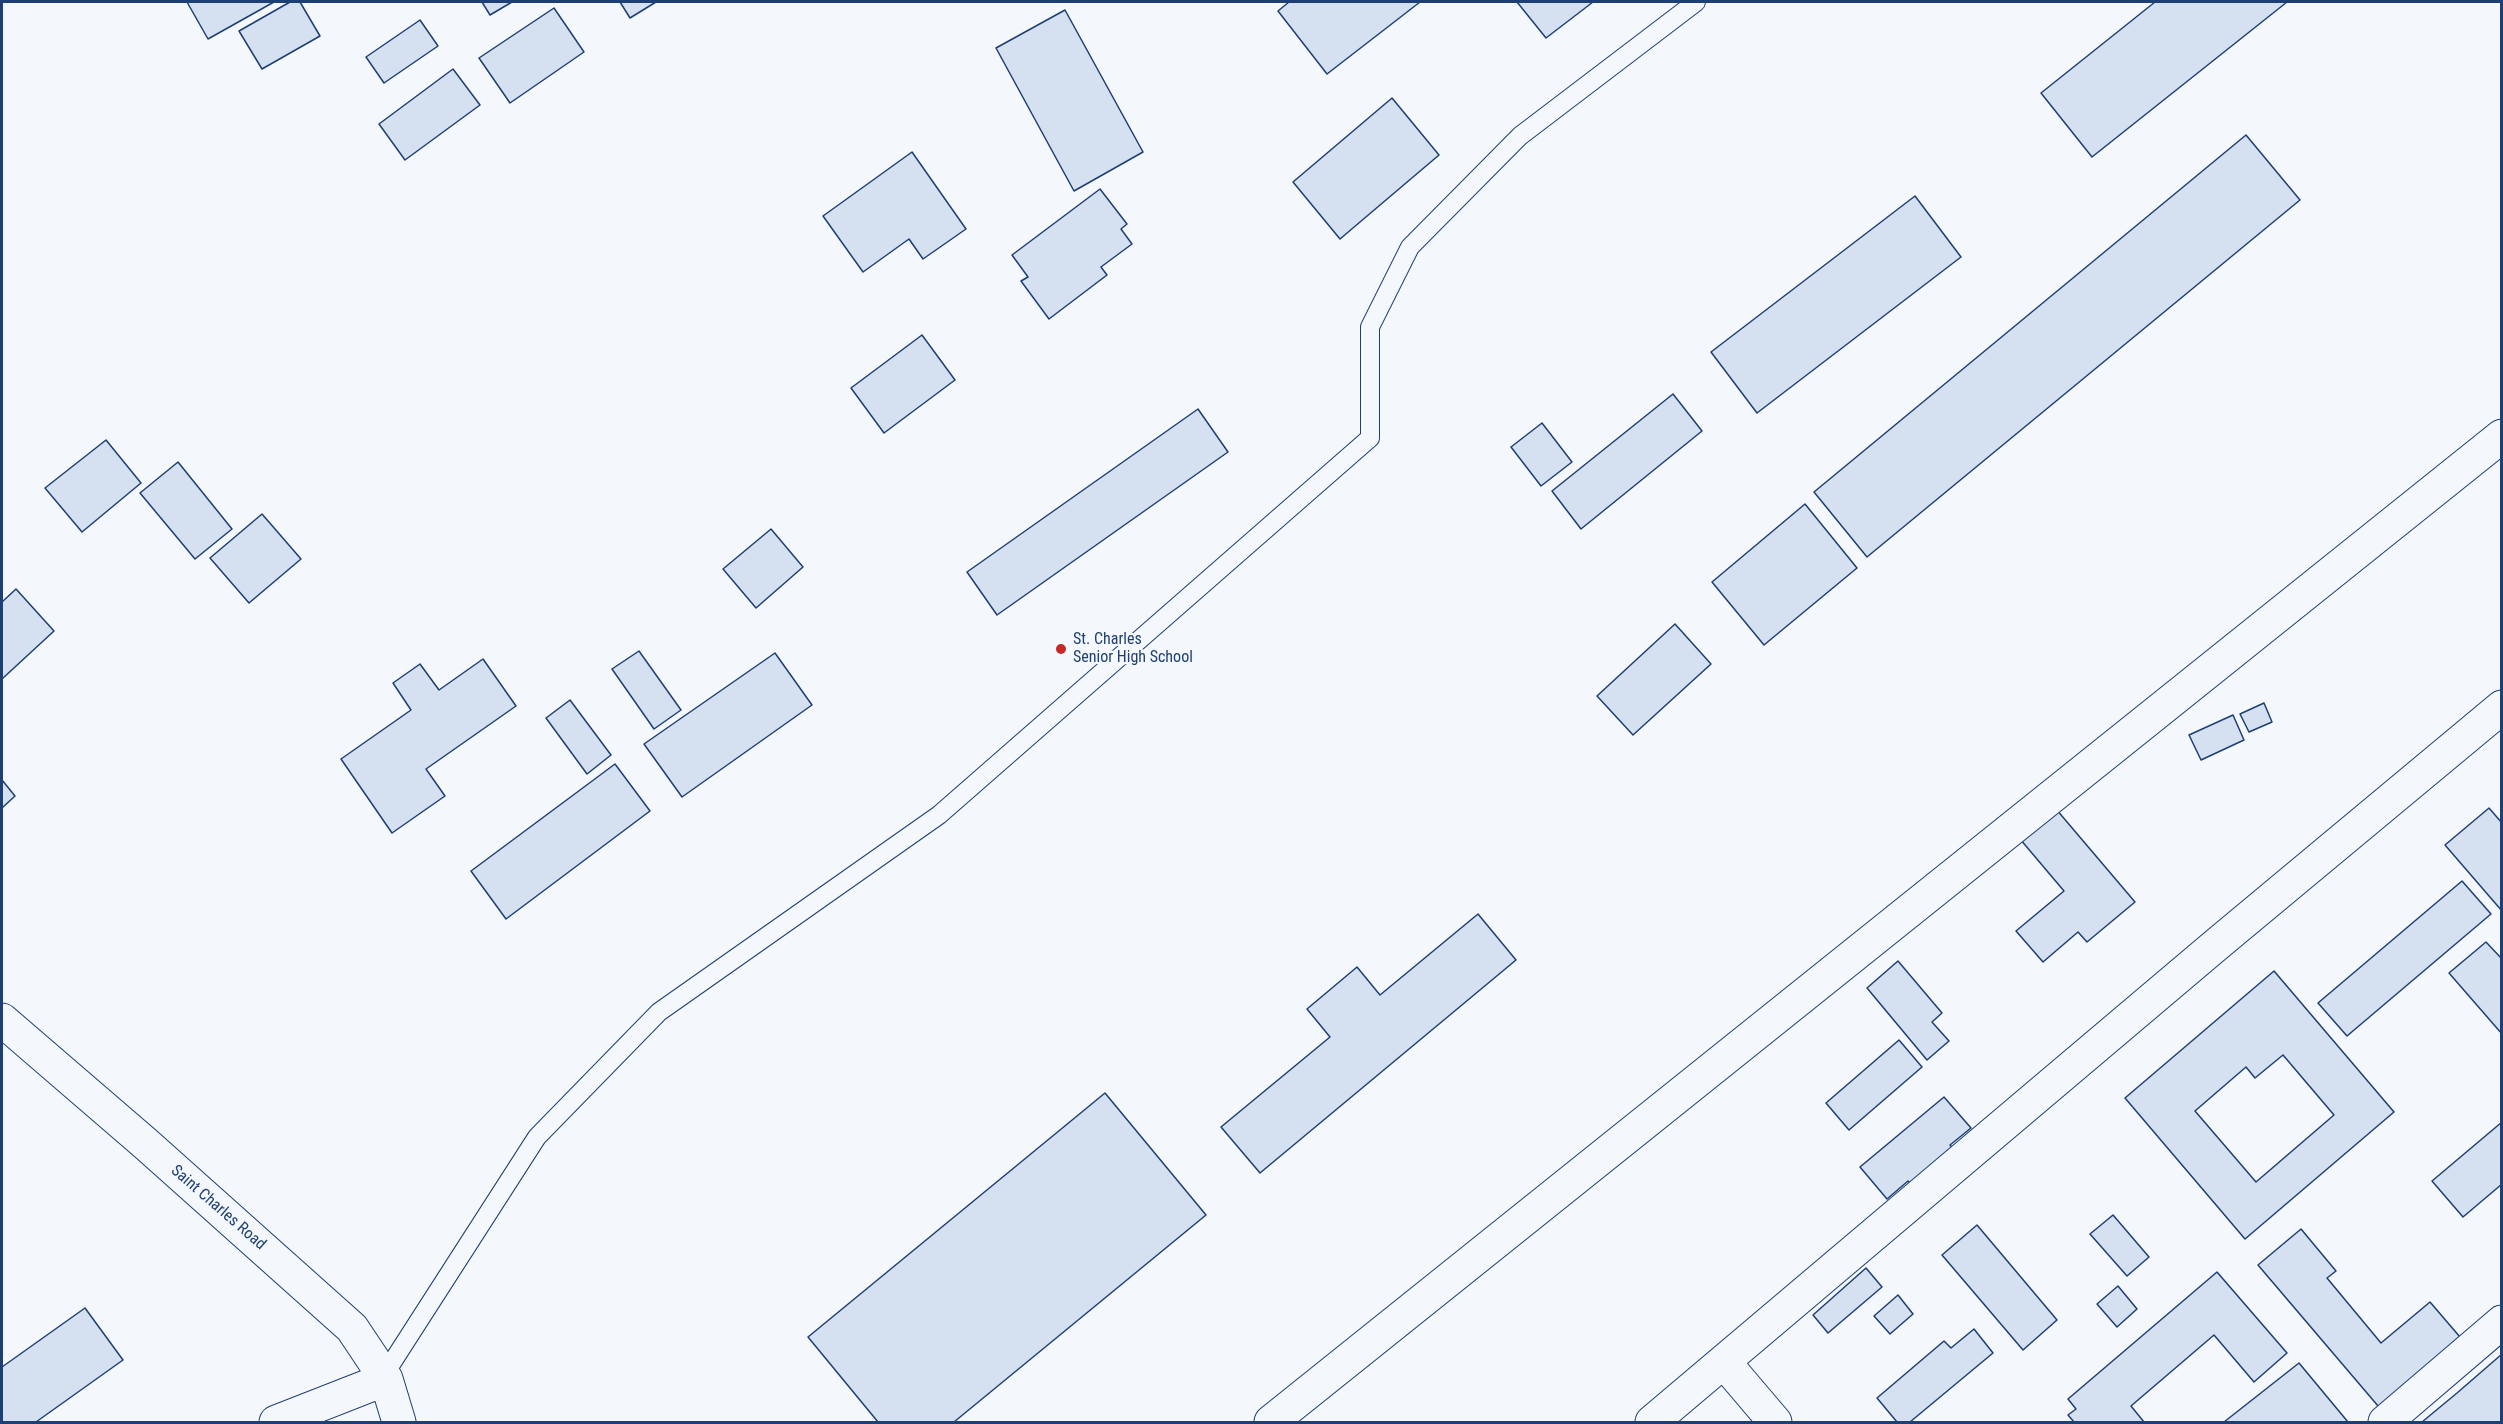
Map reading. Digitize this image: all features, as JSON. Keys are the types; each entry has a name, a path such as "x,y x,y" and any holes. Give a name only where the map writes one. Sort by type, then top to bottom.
{"street":[{"path":"1271,1422 2502,436"},
{"path":"1652,1422 2216,945 2502,707"},
{"name":"Saint Charles Road","path":"2,1020 146,1144 352,1328 385,1377 399,1422"},
{"path":"2385,1422 2502,1322"},
{"path":"1724,1362 1776,1422"},
{"path":"276,1422 385,1377"}],"lane":[{"path":"385,1377 537,1137 659,1012 939,815 1370,438 1370,327 1410,247 1520,136 1696,2"}],"building":[{"path":"187,2 274,2 208,39"},
{"path":"290,2 300,2 320,36 262,69 239,31"},
{"path":"482,2 512,2 490,15"},
{"path":"620,2 656,2 630,18"},
{"path":"1289,2 1420,2 1327,74 1278,11"},
{"path":"1517,2 1593,2 1546,38"},
{"path":"2155,2 2287,2 2092,157 2041,93"},
{"path":"554,8 584,52 510,103 479,58"},
{"path":"1065,10 1143,152 1074,191 996,48"},
{"path":"420,20 438,46 384,83 366,57"},
{"path":"453,69 480,105 405,160 379,124"},
{"path":"1392,98 1439,155 1340,239 1293,182"},
{"path":"2246,135 2300,200 1867,557 1814,492"},
{"path":"912,152 966,229 923,259 909,239 863,272 823,216"},
{"path":"1100,189 1127,224 1121,229 1132,244 1101,267 1107,275 1049,319 1021,281 1028,277 1012,255"},
{"path":"1915,196 1961,257 1757,413 1711,352"},
{"path":"922,335 955,380 884,433 851,388"},
{"path":"1673,394 1702,431 1581,529 1552,491"},
{"path":"1198,409 1228,452 997,615 967,572"},
{"path":"1542,423 1572,462 1541,486 1511,447"},
{"path":"106,440 141,483 82,532 45,488"},
{"path":"178,462 232,529 195,559 140,493"},
{"path":"1805,504 1857,568 1764,645 1712,582"},
{"path":"262,514 301,559 249,603 210,558"},
{"path":"771,529 803,567 756,608 723,569"},
{"path":"16,589 54,631 2,679 2,602"},
{"path":"1675,624 1711,664 1633,735 1597,696"},
{"path":"639,651 681,710 654,729 612,669"},
{"path":"775,653 812,705 682,797 644,744"},
{"path":"483,659 516,706 426,769 445,796 392,833 341,759 411,710 393,683 420,664 439,690"},
{"path":"570,700 611,755 587,774 546,718"},
{"path":"2264,703 2272,722 2249,732 2240,714"},
{"path":"2233,715 2244,740 2201,760 2189,735"},
{"path":"615,764 650,811 506,919 471,871"},
{"path":"2,780 15,796 2,808"},
{"path":"2489,808 2502,823 2502,911 2445,845"},
{"path":"2056,809 2135,902 2087,942 2078,932 2043,962 2016,931 2064,891 2020,839"},
{"path":"2462,881 2491,914 2347,1036 2318,1003"},
{"path":"1478,914 1516,960 1260,1173 1221,1127 1330,1037 1307,1009 1357,967 1380,995"},
{"path":"2486,942 2502,959 2502,1034 2449,973"},
{"path":"1898,961 1942,1013 1932,1022 1949,1041 1927,1060 1867,988"},
{"path":"2274,971 2394,1112 2245,1239 2125,1098","holes":["2283,1055 2334,1115 2256,1182 2195,1111 2246,1067 2255,1078"]},
{"path":"1899,1040 1922,1067 1849,1130 1826,1103"},
{"path":"1105,1093 1206,1215 954,1422 878,1422 808,1337"},
{"path":"1944,1097 1971,1128 1950,1145 1959,1155 1917,1192 1908,1181 1887,1199 1860,1167"},
{"path":"2502,1122 2502,1184 2463,1217 2432,1181"},
{"path":"2113,1215 2149,1257 2127,1276 2090,1234"},
{"path":"1977,1225 2057,1320 2023,1350 1942,1255"},
{"path":"2301,1229 2336,1271 2327,1278 2381,1343 2430,1302 2466,1344 2384,1413 2258,1265"},
{"path":"1866,1268 1882,1287 1828,1333 1813,1315"},
{"path":"2217,1272 2287,1353 2254,1382 2214,1335 2131,1406 2144,1422 2074,1422 2068,1415 2076,1409 2068,1399"},
{"path":"2118,1286 2137,1309 2117,1327 2097,1304"},
{"path":"1898,1295 1913,1314 1890,1334 1874,1316"},
{"path":"85,1308 123,1360 36,1422 2,1422 2,1367"},
{"path":"1974,1329 1993,1353 1910,1422 1897,1422 1877,1398 1944,1341 1951,1348"},
{"path":"2502,1354 2502,1422 2422,1422 2457,1393"},
{"path":"2299,1363 2348,1422 2224,1422"}],"place":[{"name":"St. Charles Senior High School","path":"1061,649"}]}
